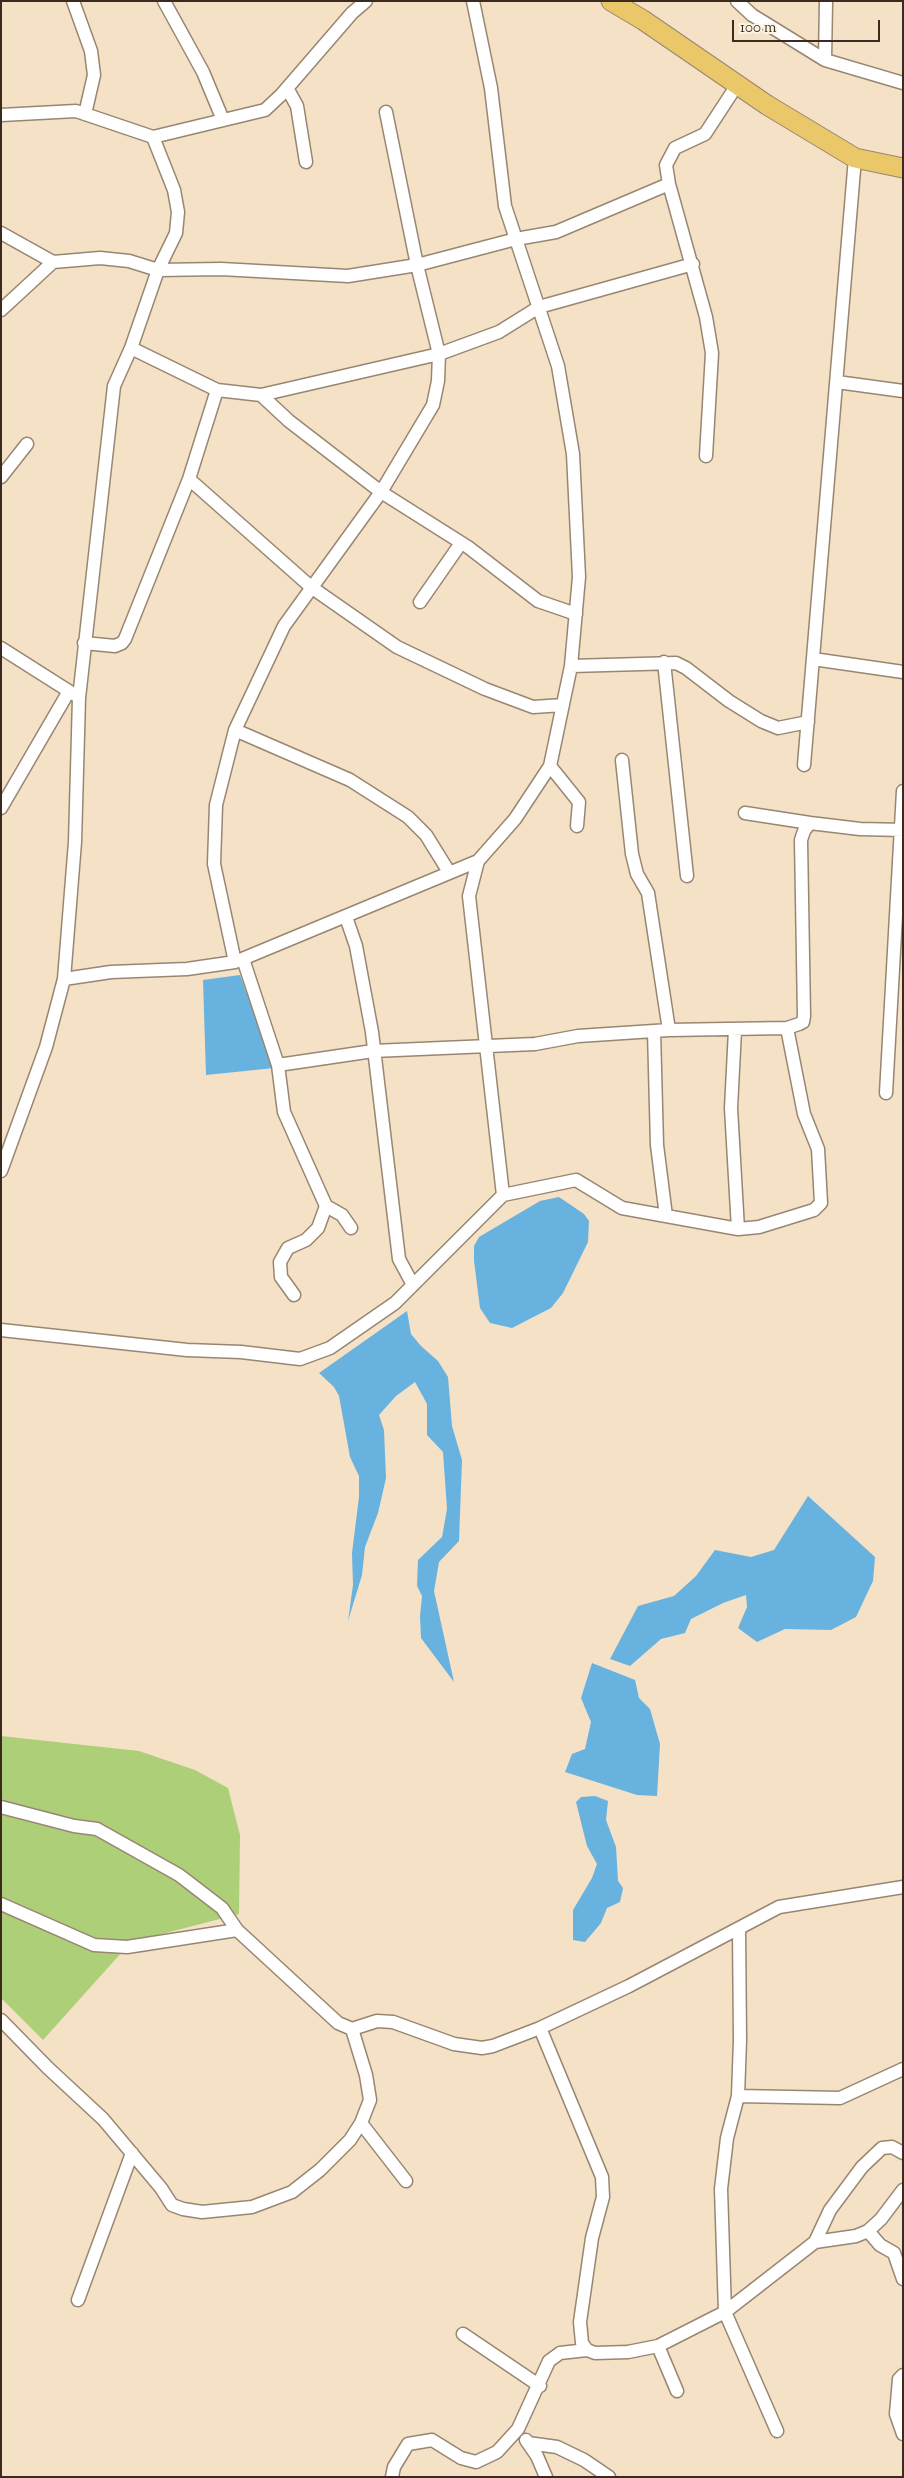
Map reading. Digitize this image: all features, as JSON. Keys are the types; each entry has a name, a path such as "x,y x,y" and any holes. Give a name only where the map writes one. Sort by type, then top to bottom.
{"highway":[{"path":"611,1 737,85 855,158 903,168"}],"street":[{"path":"73,1 92,51 94,75 85,114"},
{"path":"164,1 203,72 223,120"},
{"path":"1,115 76,111 153,137 265,110 287,88 352,13 366,1"},
{"path":"64,979 111,972 187,970 239,961 346,918 478,861 516,819 550,766 571,666 579,577 573,454 558,366 505,206 491,88 473,1"},
{"path":"737,1 752,15 825,60 903,83"},
{"path":"825,60 826,1"},
{"path":"706,456 712,352 706,317 693,264 669,184 666,165 675,148 705,134 737,85"},
{"path":"287,88 298,106 306,162"},
{"path":"351,1228 342,1215 326,1206 284,1112 278,1065 239,961 214,864 216,805 235,730 284,626 381,492 433,405 438,381 439,354 417,265 386,112"},
{"path":"1,1171 46,1047 64,979 76,842 74,694 84,643 114,386 131,348 158,270 176,233 178,212 174,190 153,137"},
{"path":"804,765 855,158"},
{"path":"1,233 53,262 100,258 129,261 158,270 221,269 348,276 417,265 516,239 556,232 669,184"},
{"path":"1,310 53,262"},
{"path":"131,348 217,390 261,395 439,354 499,332 539,307 693,264"},
{"path":"837,382 903,391"},
{"path":"84,643 115,646 122,643 189,479 217,390"},
{"path":"261,395 289,421 381,492 461,543 538,601 576,614"},
{"path":"1,477 27,444"},
{"path":"189,479 311,587 397,647 485,689 533,706 563,705"},
{"path":"420,602 461,543"},
{"path":"1,648 74,694"},
{"path":"813,659 903,672"},
{"path":"664,662 687,876"},
{"path":"571,666 676,663 686,668 729,701 761,721 778,728 808,722"},
{"path":"1,808 74,694"},
{"path":"235,730 350,780 408,817 426,835 449,872"},
{"path":"622,760 632,854 637,874 648,893 669,1030"},
{"path":"550,766 579,802 577,826"},
{"path":"886,1093 897,999 903,791"},
{"path":"745,813 860,829 901,830"},
{"path":"278,1065 373,1051 535,1044 578,1036 669,1030 787,1028 803,1022 801,840 810,823"},
{"path":"478,861 469,896 503,1195"},
{"path":"346,918 356,946 372,1032 399,1259 413,1285"},
{"path":"1,1330 187,1350 241,1352 300,1359 330,1348 395,1303 503,1195 576,1180 622,1208 738,1228 759,1227 814,1210 821,1203 818,1148 804,1114 787,1028"},
{"path":"735,1030 732,1108 738,1228"},
{"path":"654,1031 657,1144 666,1216"},
{"path":"294,1295 281,1277 280,1262 288,1248 306,1240 318,1228 326,1206"},
{"path":"1,1807 74,1826 97,1829 179,1875 222,1908 238,1930 338,2023 352,2029 377,2021 393,2022 454,2044 482,2048 493,2046 540,2028 629,1986 779,1907 903,1887"},
{"path":"1,1904 94,1946 127,1948 238,1930"},
{"path":"739,1929 740,2040 738,2096 727,2138 721,2189 725,2312 777,2430"},
{"path":"1,2020 48,2068 103,2119 172,2205 202,2212 252,2207 292,2192 320,2170 350,2140 361,2123 370,2100 366,2075 352,2029"},
{"path":"540,2028 602,2177 603,2197 592,2238 580,2322 582,2343 587,2350"},
{"path":"738,2096 840,2098 903,2069"},
{"path":"361,2123 406,2181"},
{"path":"392,2477 394,2467 408,2444 432,2440 461,2458 476,2462 496,2452 518,2430 540,2386 549,2361 560,2353 587,2350 596,2353 628,2352 658,2346 725,2312 815,2242 830,2210 862,2167 882,2148 892,2147 903,2153"},
{"path":"78,2300 132,2153"},
{"path":"815,2242 856,2236 868,2231 881,2219 903,2190"},
{"path":"868,2231 880,2245 894,2252 903,2279"},
{"path":"463,2334 540,2386"},
{"path":"658,2346 677,2391"},
{"path":"903,2376 899,2379 896,2414 903,2434"},
{"path":"518,2430 528,2443 546,2477"},
{"path":"528,2443 557,2447 584,2460 609,2477"}],"green space":[{"path":"1,1736 139,1751 195,1770 228,1788 240,1835 239,1914 131,1942 43,2040 1,1998"}],"water":[{"path":"240,975 274,1068 206,1075 203,980"},
{"path":"559,1197 584,1214 589,1221 588,1242 563,1293 551,1308 512,1328 490,1323 480,1308 474,1246 479,1237 540,1201"},
{"path":"407,1311 411,1334 438,1361 448,1377 452,1426 462,1460 459,1541 439,1562 434,1591 454,1682 421,1638 420,1616 422,1596 417,1586 418,1560 442,1537 447,1509 443,1452 427,1435 427,1404 415,1382 396,1396 379,1415 384,1430 386,1478 378,1513 365,1547 362,1575 348,1621 353,1585 352,1553 359,1497 359,1476 350,1457 339,1396 334,1387 319,1373"},
{"path":"808,1496 875,1557 873,1581 856,1617 831,1630 785,1629 757,1642 738,1628 747,1607 746,1595 723,1603 691,1619 685,1633 661,1639 630,1666 610,1659 638,1606 674,1596 696,1576 715,1550 751,1557 774,1550"},
{"path":"592,1663 635,1680 639,1698 650,1709 660,1744 657,1796 637,1795 565,1772 572,1754 585,1749 591,1722 581,1698"},
{"path":"595,1796 608,1801 606,1820 616,1847 618,1881 623,1888 620,1902 607,1908 601,1923 585,1942 573,1940 573,1910 592,1878 597,1864 587,1846 576,1802 581,1797"}]}
